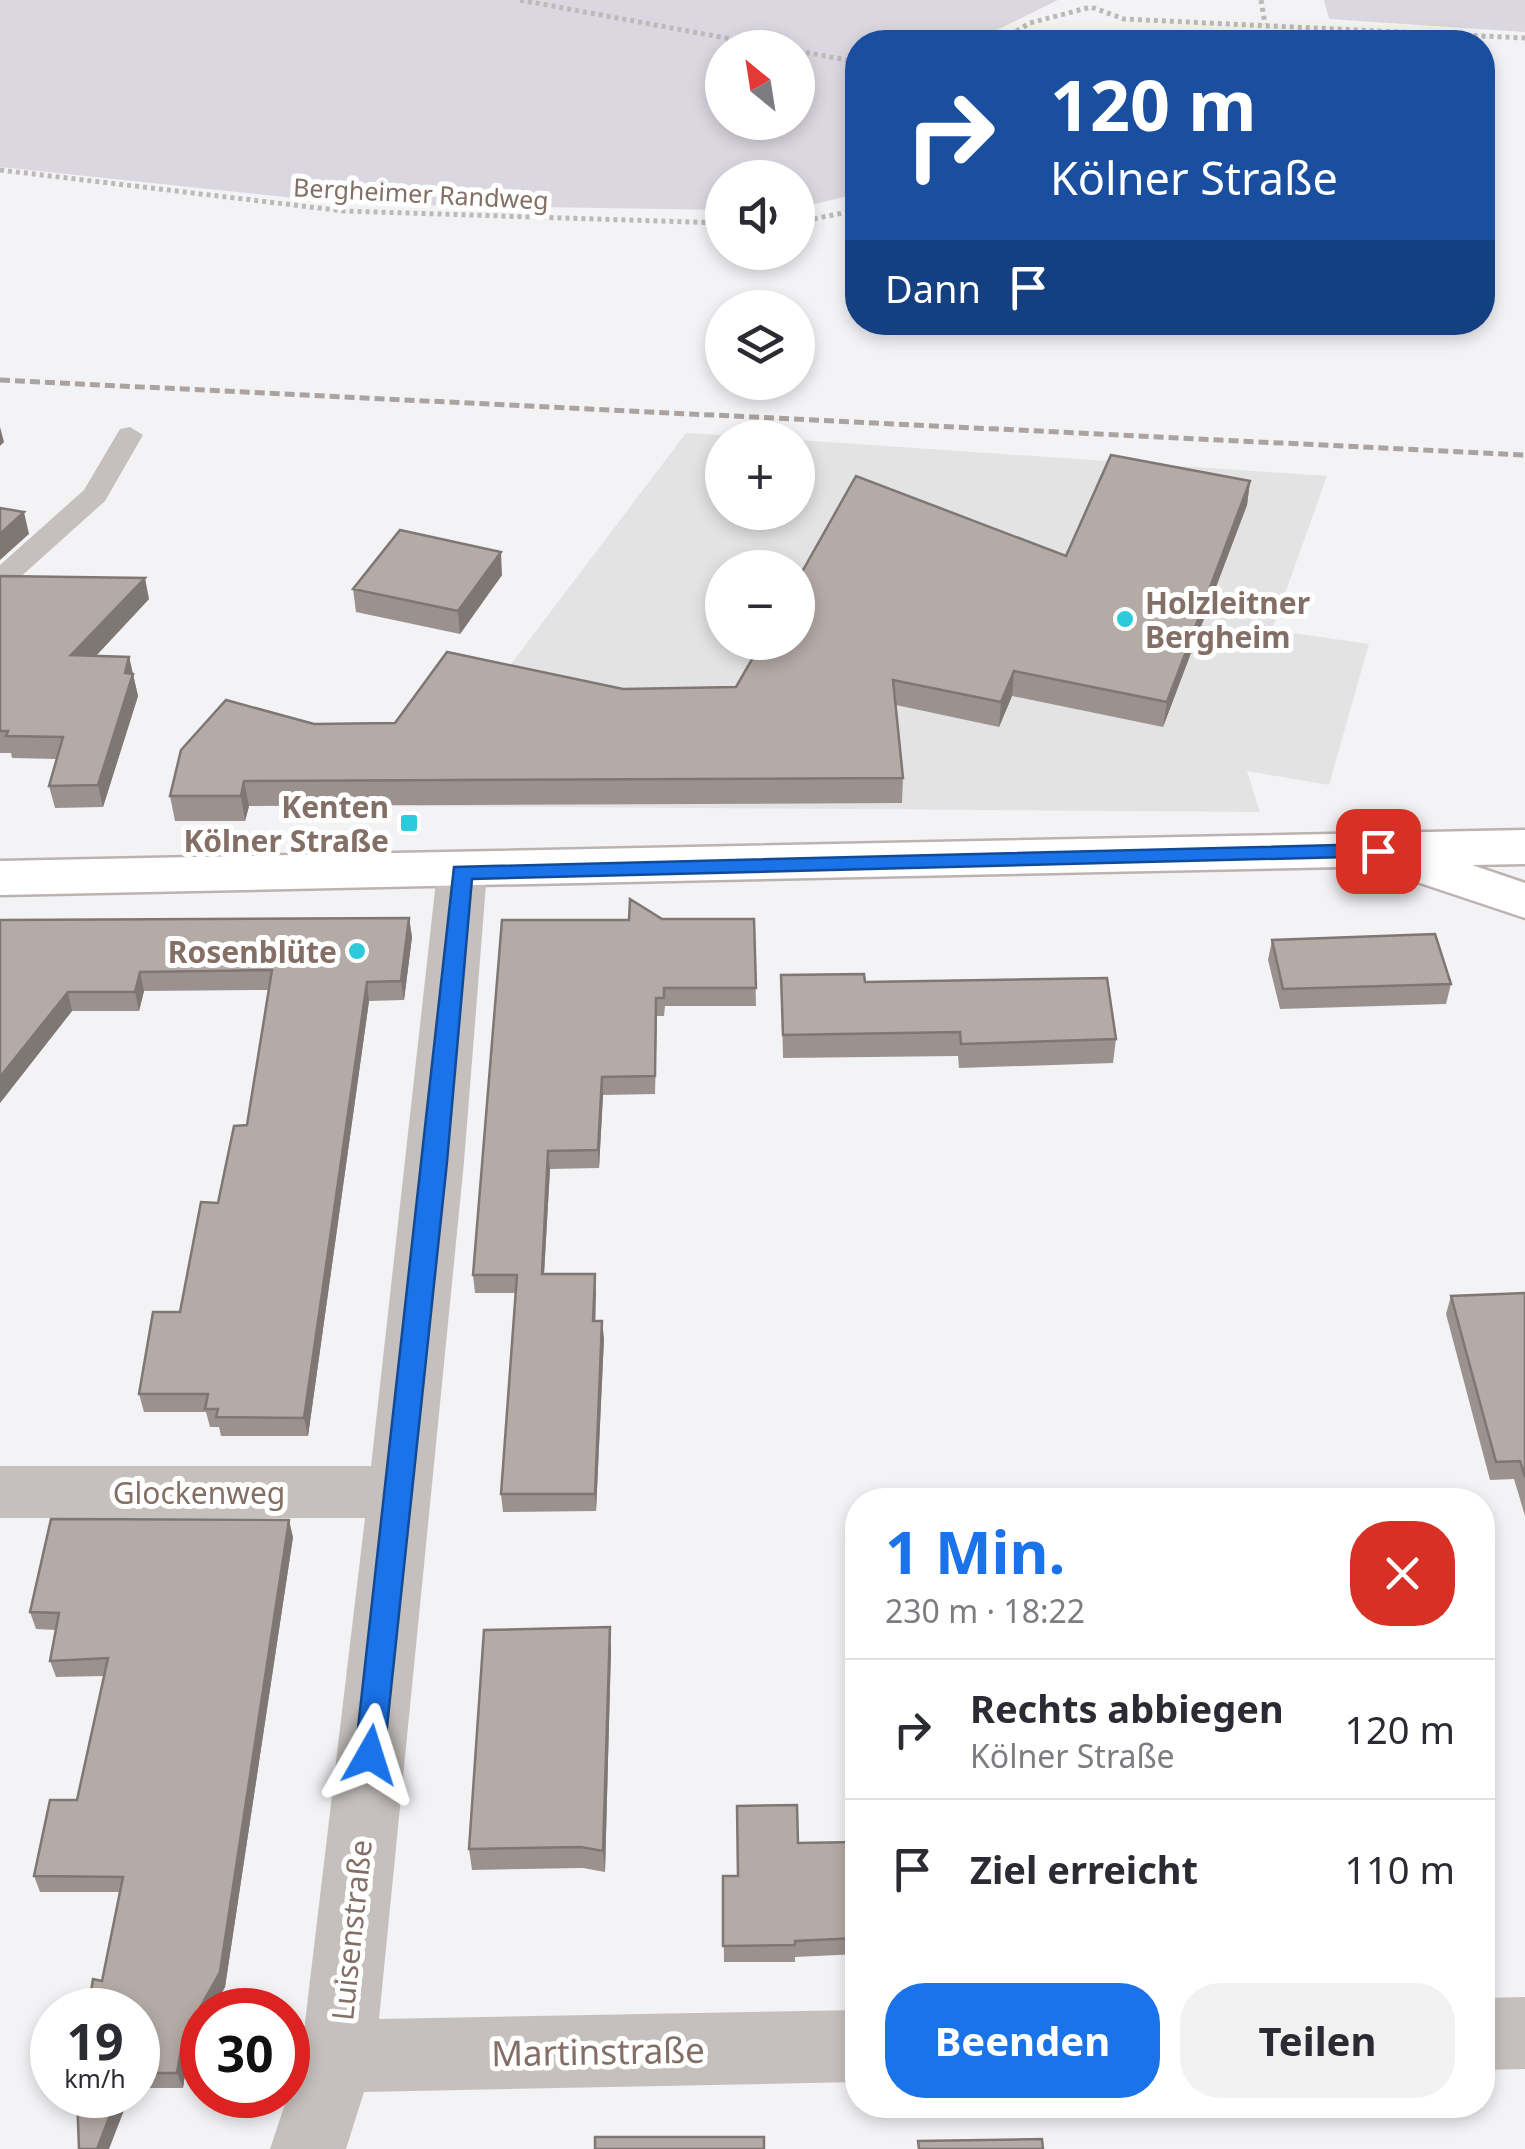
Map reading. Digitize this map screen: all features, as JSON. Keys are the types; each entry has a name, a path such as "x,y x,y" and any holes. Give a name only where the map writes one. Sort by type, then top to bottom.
{"main road":[{"path":"0,878 462,872 1525,847"},
{"path":"1378,851 1525,900"}],"street":[{"name":"Luisenstraße","path":"308,2149 338,2056 432,1201 462,872"},
{"name":"Glockenweg","path":"0,1492 398,1492"},
{"path":"1495,2034 1525,2033"},
{"name":"Martinstraße","path":"338,2056 845,2046"}],"lane":[{"path":"2,576 94,495 130,435"}],"path":[{"path":"520,0 705,34"},
{"path":"1084,0 1091,7 1124,19 1376,30"},
{"path":"1261,0 1265,24"},
{"path":"1019,30 1091,7"},
{"path":"1495,36 1525,38"},
{"path":"815,54 845,60"},
{"name":"Bergheimer Randweg","path":"0,170 344,211 705,222"},
{"path":"815,219 845,213"}],"shaded area":[{"path":"0,0 1058,0 997,30 845,30 845,197 815,204 815,160 705,160 705,210 350,204 0,167"},
{"path":"1324,0 1525,0 1525,32 1329,19"},
{"path":"686,433 705,434 705,530 815,530 815,441 1327,476 1272,630 1369,644 1329,785 1247,771 1260,812 415,806 417,788"}],"building":[{"path":"1111,455 1250,481 1167,702 1014,671 1001,702 893,680 903,778 244,781 241,796 170,796 181,750 226,700 314,724 395,723 447,652 623,689 736,687 752,660 815,660 814,550 856,476 1066,556"},
{"path":"0,508 24,512 0,534"},
{"path":"400,530 501,552 458,611 353,589"},
{"path":"0,576 145,578 71,655 129,657 125,673 133,674 98,785 49,786 63,737 6,736 8,731 0,731"},
{"path":"630,899 662,919 754,919 756,988 664,988 664,998 656,998 655,1076 602,1077 598,1150 548,1151 542,1274 595,1274 593,1321 602,1321 595,1494 501,1494 517,1275 473,1275 502,920 629,920"},
{"path":"409,918 401,981 367,982 304,1418 216,1417 218,1409 205,1409 208,1394 139,1394 153,1312 180,1312 201,1202 218,1203 234,1126 247,1125 272,970 140,972 135,992 68,992 0,1077 0,920"},
{"path":"1435,934 1451,984 1283,989 1272,940"},
{"path":"864,974 865,982 1107,978 1116,1039 961,1044 960,1032 783,1035 781,975"},
{"path":"1525,1293 1525,1477 1520,1461 1496,1462 1451,1296"},
{"path":"51,1519 289,1520 220,1972 211,1988 180,1988 177,2073 160,2073 160,1988 92,1988 93,1979 102,1981 123,1877 34,1876 50,1800 77,1800 108,1658 50,1661 59,1613 30,1612"},
{"path":"610,1627 603,1851 581,1847 469,1849 484,1630"},
{"path":"797,1805 798,1843 845,1842 845,1939 795,1941 795,1945 723,1946 723,1876 738,1876 737,1806"},
{"path":"78,2118 109,2118 97,2149 79,2149"},
{"path":"595,2137 764,2137 764,2149 595,2149"},
{"path":"1042,2139 1043,2149 919,2149 918,2141"}],"railway":[{"path":"0,380 1525,455"}],"place":[{"name":"Holzleitner Bergheim","path":"1125,619"},
{"name":"Kenten Kölner Straße","path":"409,823"},
{"name":"Rosenblüte","path":"357,951"}],"route":[{"path":"370,1755 436,1162 462,872 1378,851"}]}
